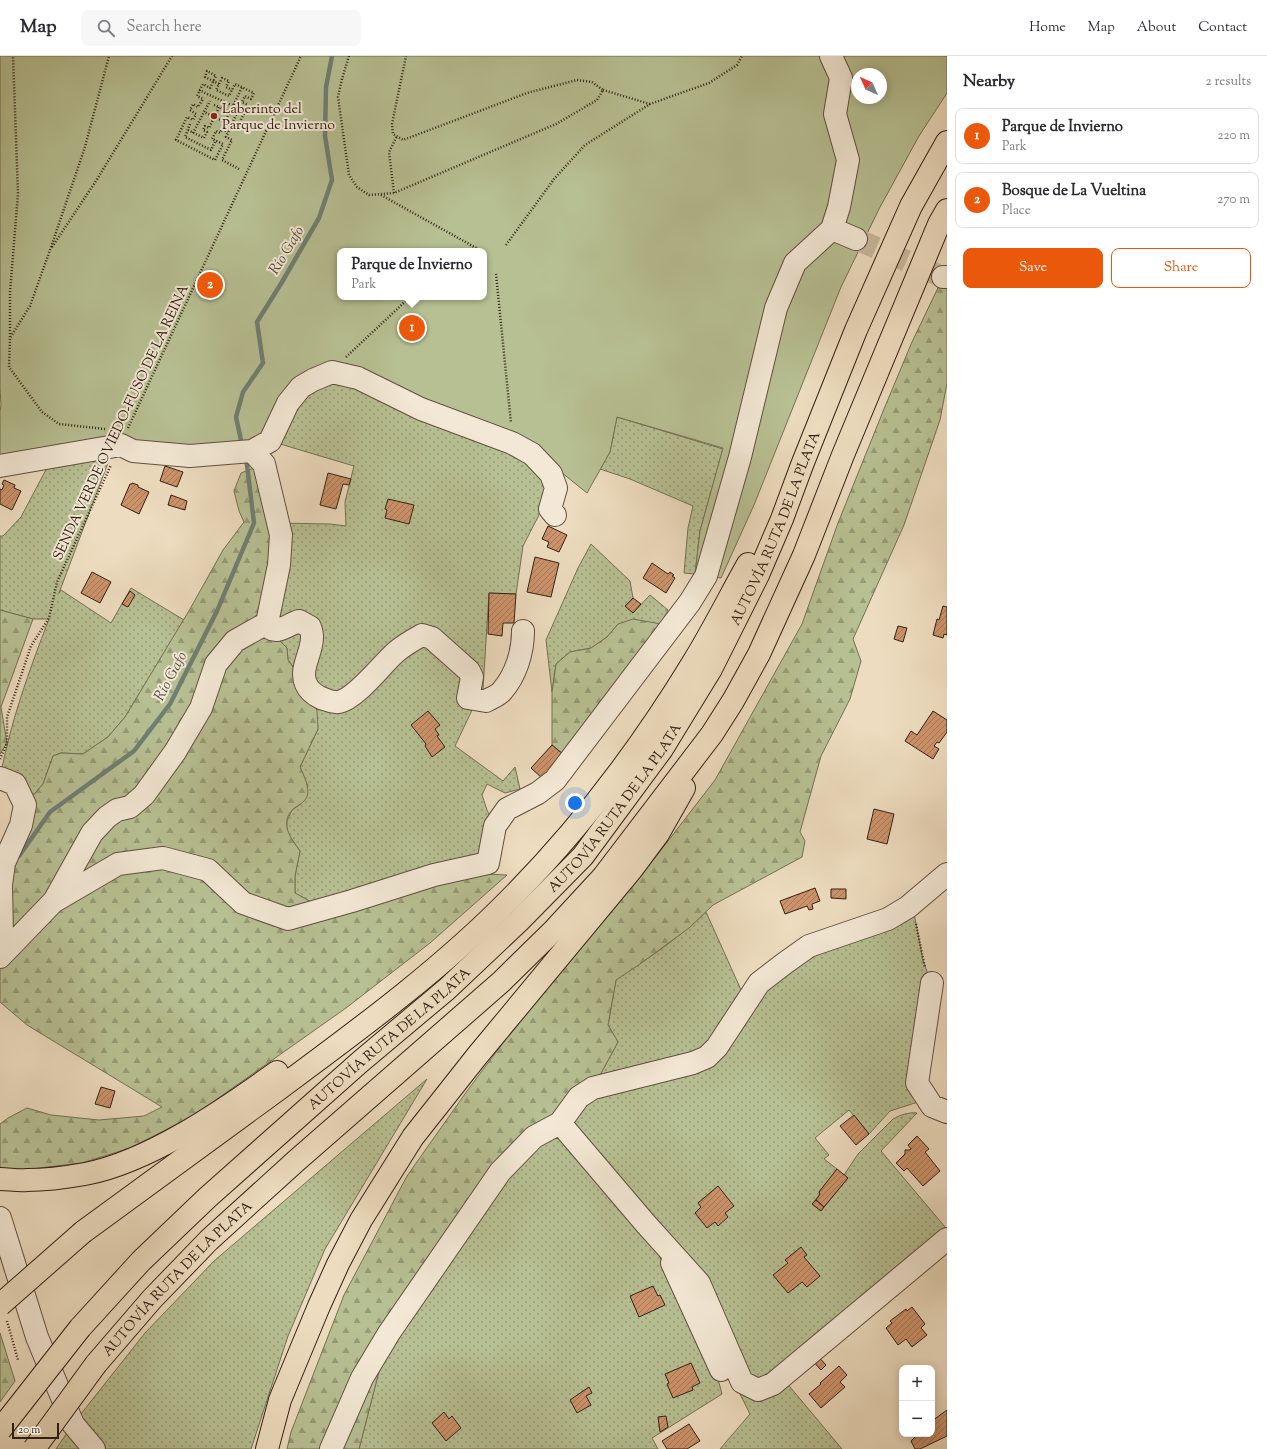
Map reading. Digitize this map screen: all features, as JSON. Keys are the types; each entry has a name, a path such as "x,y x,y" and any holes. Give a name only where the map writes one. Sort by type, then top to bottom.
{"highway":[{"name":"AUTOVÍA RUTA DE LA PLATA","path":"0,1430 80,1328 141,1261 208,1197 360,1062 447,989 519,921 583,856 662,748 711,670 758,575 782,519 856,330 911,206 947,142"},
{"name":"AUTOVÍA RUTA DE LA PLATA","path":"34,1449 96,1364 152,1299 209,1240 296,1161 501,982 555,930 603,877 712,734 733,701 759,654 804,555 846,448 939,224 947,210"},
{"path":"3,1311 83,1232 343,1042 435,969 512,897 568,837 642,741 695,660 802,465"},
{"path":"267,1449 280,1400 338,1264 361,1220 413,1137 477,1056 632,869 658,834 671,813 712,734"},
{"path":"0,1179 27,1180 85,1174 128,1161 165,1143 211,1116 272,1076 512,897"}],"street":[{"path":"53,902 118,864 163,858 208,870 243,903 288,919 352,901 434,875 488,863 495,826 507,809 538,793 555,780 690,602 706,576 740,457 776,308 795,263 832,229 839,207 848,160 835,114 841,78 831,56"},
{"path":"832,229 856,239"},
{"path":"0,466 114,437 134,451 190,456 252,451 270,441 288,403 301,387 332,372 358,378 421,409 512,443 532,454 552,474 556,488 550,509 555,515"},
{"path":"252,451 264,464 281,535 279,565 267,623 272,629 285,629 294,622 299,621 310,627 312,637 304,674 305,683 310,691 317,696 330,701 337,702 344,700 362,687 396,653 411,641 422,635 432,638 469,671 472,677 468,698 486,701 501,692 512,677 520,659 523,642 523,630"},
{"path":"0,957 53,902 92,833 107,816 117,810 130,807 144,795 175,752 200,708 216,664 235,641 257,627 267,623"},
{"path":"0,778 15,784 25,805 21,825 4,863 1,885 2,935 0,954"},
{"path":"331,1449 362,1378 385,1340 500,1172 534,1137 560,1123 579,1097 593,1088 692,1063 707,1057 717,1047 759,982 809,946 888,919 912,904 947,874"},
{"path":"932,983 917,1083 932,1106 947,1112"},
{"path":"560,1123 699,1283 742,1382 758,1390 773,1384 947,1239"},
{"path":"0,1218 43,1352 73,1424 94,1449"},
{"path":"663,1243 730,1389"}],"path":[{"path":"13,56 18,194 10,292 9,367 42,412 59,424 101,427 114,437"},
{"path":"10,338 30,306 50,250 85,147 109,56"},
{"path":"50,250 96,181 172,56"},
{"name":"SENDA VERDE OVIEDO-FUSO DE LA REINA","path":"0,760 7,743 7,717 31,646 49,618 57,582 89,510 114,437 301,56"},
{"path":"349,56 338,97 350,175 356,186 369,195 394,193 556,124 597,100 603,90"},
{"path":"406,56 392,124 393,134 403,140 527,93 577,80 592,82 603,90 650,104"},
{"path":"506,245 554,179 585,145 650,104 709,83 737,65 742,56"},
{"path":"230,127 236,132 248,105 242,102 245,96 251,99 254,93 235,84 232,90 229,96 216,90 222,78 229,81 226,87 232,90"},
{"path":"219,84 214,81 210,88 203,84 197,96 203,99 198,107 193,104 190,110 196,114 193,120 186,117 176,140 215,160 223,144 212,138 216,131 220,133 222,129 228,132"},
{"path":"199,90 233,106 242,87"},
{"path":"193,133 210,101"},
{"path":"204,112 225,122 230,112 214,105"},
{"path":"188,130 204,138 207,132 203,130 205,126 209,128 219,107"},
{"path":"239,108 226,136 232,140 222,160 239,169"},
{"path":"190,124 185,137 211,150 216,140"},
{"path":"394,193 389,152 397,136"},
{"path":"379,194 476,248"},
{"path":"496,274 512,443"},
{"path":"332,372 351,351 407,300"},
{"path":"912,904 923,960 932,983"},
{"path":"3,1311 18,1360"}],"green space":[{"path":"0,56 947,56 947,93 919,136 879,209 841,287 754,505 721,578 695,574 700,531 723,448 617,417 610,452 587,493 525,443 327,368 261,440 0,461"},
{"path":"947,269 947,383 940,420 904,525 853,639 861,661 850,699 821,756 800,832 805,841 802,857 713,905 689,928 616,980 608,1025 618,1042 593,1088 534,1137 389,1333 359,1449 287,1449 291,1432 344,1295 407,1176 467,1091 530,1007 658,854 715,780 802,624 838,523 884,409 912,342"},
{"path":"358,378 551,474 540,513 523,546 516,594 489,593 483,689 455,746 503,781 515,767 520,789 505,793 487,784 482,795 495,826 488,863 313,903 295,893 295,876 300,851 287,832 287,821 292,810 301,804 308,786 300,767 318,729 296,670 288,660 287,648 277,638 278,523 330,524 346,526 345,502 354,466 270,441 301,387"},
{"path":"617,417 723,449 700,531 695,574 684,573 688,528 693,506 630,479 600,469 610,452"},
{"path":"111,455 59,593 61,590 111,623 131,588 184,620 125,717 108,737 83,754 61,753 53,756 43,784 25,805 0,778 9,737 27,678 49,619 33,619 0,610 0,536 3,536 21,517 49,464"},
{"path":"264,464 281,535 277,638 287,648 288,660 310,691 317,711 318,729 300,767 307,785 307,797 293,809 287,820 290,836 300,851 295,876 295,893 313,903 434,875 453,882 467,877 486,874 507,875 430,943 346,1008 193,1116 130,1148 82,1163 22,1170 0,1169 0,1124 27,1108 51,1115 99,1120 144,1116 162,1107 27,1025 0,1002 0,954 2,935 25,805 43,784 53,756 61,753 83,754 108,737 125,717 190,609 223,550 244,522 239,511 234,491 241,473"},
{"path":"591,544 630,581 633,598 625,606 633,613 650,595 668,610 661,624 618,624 607,637 591,648 570,652 556,664 552,692 546,640 578,568"},
{"path":"0,610 33,619 1,707 7,743 0,754"},
{"path":"633,619 661,624 564,755 552,745 552,692 556,664 570,652 591,648 607,637 618,624"},
{"path":"913,908 923,960 929,977 918,1102 890,1111 869,1134 849,1110 815,1138 829,1155 824,1159 837,1169 819,1192 820,1194 812,1204 821,1211 848,1178 844,1175 858,1154 893,1119 905,1114 917,1113 881,1151 945,1227 872,1287 762,1382 755,1383 669,1244 570,1120 588,1096 676,1073 744,1015 795,960"},
{"path":"706,912 746,1001 717,1047 593,1088 618,1042 608,1025 616,980 674,939"},
{"path":"427,1079 325,1249 288,1336 251,1449 56,1449 73,1424 145,1333 214,1261"},
{"path":"556,1130 656,1249 718,1379 722,1394 652,1438 658,1449 359,1449 380,1367 489,1200 535,1143"},
{"path":"0,1333 15,1381 0,1402"},
{"path":"785,1381 842,1449 720,1449 750,1414 737,1388"}],"building":[{"path":"165,466 183,472 177,487 160,481"},
{"path":"328,473 351,479 349,485 343,484 336,509 320,505"},
{"path":"4,480 15,485 14,488 21,491 12,510 0,504 0,489 2,490"},
{"path":"132,483 149,492 139,514 121,505 130,484"},
{"path":"171,495 187,501 185,510 168,505"},
{"path":"388,499 414,505 409,524 385,518 387,510 385,509"},
{"path":"548,526 567,535 559,552 547,547 549,542 542,539"},
{"path":"535,557 559,563 551,597 527,592"},
{"path":"652,563 668,574 670,572 674,575 672,576 675,578 666,593 643,578"},
{"path":"92,572 111,582 100,603 81,593"},
{"path":"130,591 135,595 128,607 122,604"},
{"path":"489,593 516,594 514,623 503,623 502,636 488,634"},
{"path":"633,598 641,604 633,613 625,606"},
{"path":"943,606 947,607 947,635 944,634 943,638 933,635 937,619 939,620"},
{"path":"898,626 907,628 903,642 894,639"},
{"path":"428,711 440,725 435,729 439,735 437,736 445,747 432,757 425,746 426,744 411,725"},
{"path":"933,711 947,720 947,732 939,743 937,742 934,746 939,749 933,759 905,741 911,731 917,735"},
{"path":"552,745 564,755 543,779 531,768"},
{"path":"874,809 894,814 887,844 867,839"},
{"path":"815,888 820,901 812,904 813,909 809,910 807,906 785,914 780,901"},
{"path":"831,889 846,889 846,899 831,898"},
{"path":"101,1087 115,1091 110,1108 95,1104"},
{"path":"854,1115 869,1134 856,1145 840,1126"},
{"path":"917,1136 929,1149 925,1152 940,1171 923,1186 907,1168 904,1171 896,1163 905,1154 905,1150 911,1149 908,1145"},
{"path":"837,1169 848,1178 824,1207 816,1200 820,1194 819,1192"},
{"path":"718,1186 734,1206 725,1213 728,1217 718,1226 715,1222 707,1228 695,1213 701,1207 698,1203"},
{"path":"816,1200 824,1207 821,1211 812,1204"},
{"path":"801,1247 807,1255 804,1257 820,1276 807,1287 802,1282 788,1293 773,1275 788,1263 785,1260"},
{"path":"653,1286 665,1305 639,1317 630,1296"},
{"path":"912,1307 925,1324 921,1328 927,1335 912,1347 906,1339 898,1345 886,1328 892,1323 890,1321 906,1309 907,1311"},
{"path":"816,1354 826,1365 821,1370 811,1359"},
{"path":"691,1363 700,1383 692,1387 693,1390 673,1398 667,1384 669,1383 665,1374"},
{"path":"839,1366 847,1375 840,1382 845,1387 821,1408 809,1394"},
{"path":"589,1387 592,1393 586,1396 591,1405 577,1413 570,1400"},
{"path":"947,1410 947,1436 920,1449 915,1449 911,1441 915,1437 935,1437 935,1419"},
{"path":"444,1412 449,1419 452,1416 461,1428 446,1441 432,1423"},
{"path":"666,1416 668,1427 660,1432 658,1417"},
{"path":"689,1424 700,1441 687,1449 667,1449 662,1441"}],"waterway":[{"name":"Río Gafo","path":"242,445 236,417 243,392 263,363 257,322 319,218 332,180 325,136 326,87 332,56"},
{"name":"Río Gafo","path":"19,856 50,812 134,751 170,704 217,611 254,523 245,458"}],"tunnel":[{"path":"856,239 943,277"}],"place":[{"name":"Laberinto del Parque de Invierno","path":"214,116"},
{"name":"Bosque de La Vueltina","path":"210,285"},
{"name":"Parque de Invierno","path":"412,328"}]}
